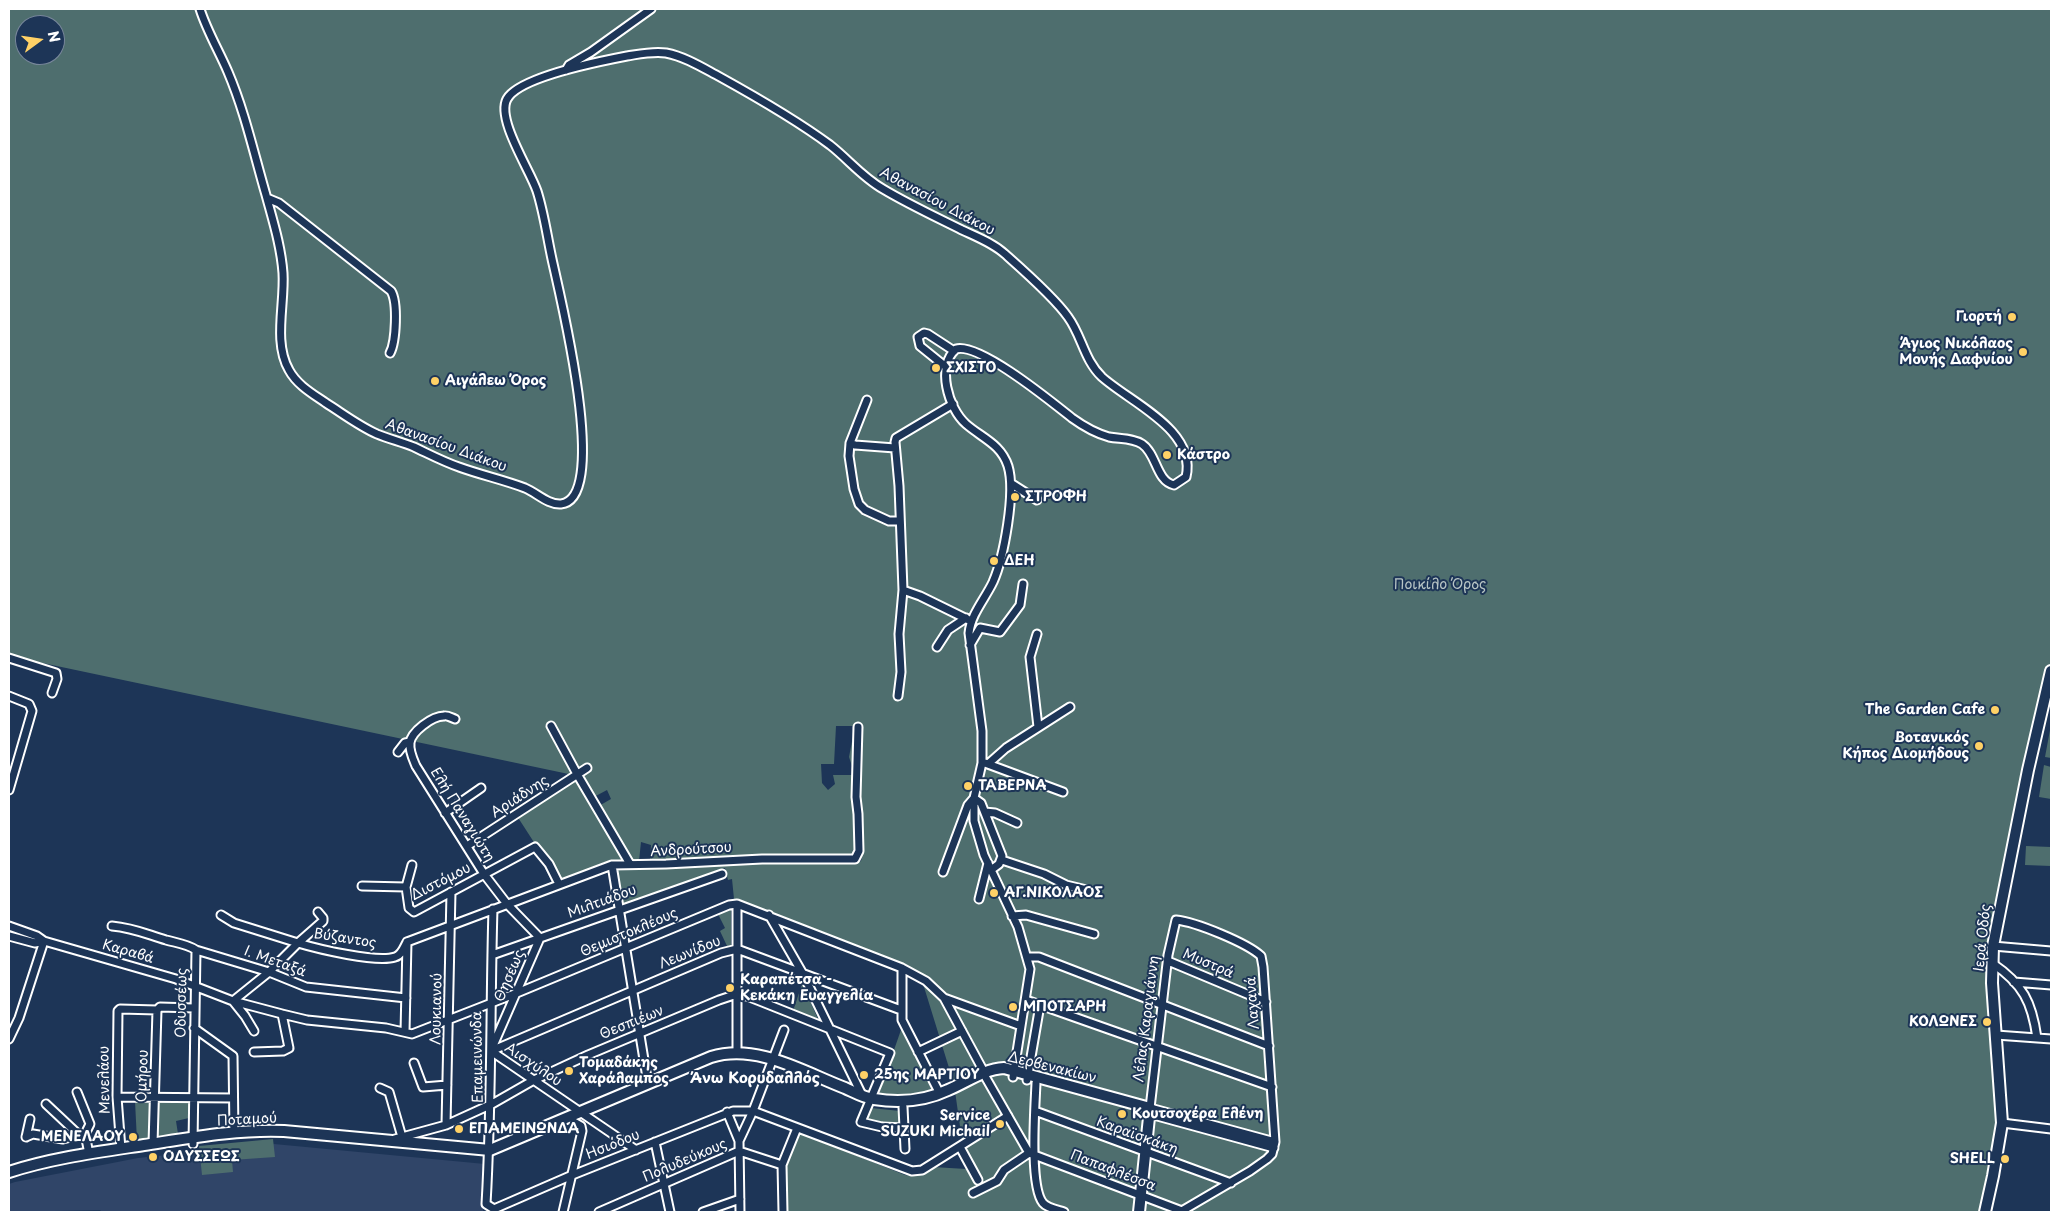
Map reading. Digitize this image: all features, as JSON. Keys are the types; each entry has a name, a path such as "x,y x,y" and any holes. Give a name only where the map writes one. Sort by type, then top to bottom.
{"street":[{"name":"Αθανασίου Διάκου","path":"200,9 208,32 226,66 238,97 278,238 283,269 282,352 287,366 296,380 311,392 370,431 404,443 462,468 527,489 548,502 560,504 569,502 576,494 581,477 583,437 566,322 541,205 531,176 509,128 505,108 508,97 520,87 566,70 646,53 666,53 688,60 790,117 842,154 854,168 881,188 999,249 1039,286 1069,318 1088,360 1100,375 1169,428 1185,452 1188,466 1186,477 1178,483 1170,484 1163,477 1151,453 1142,444 1104,435 1089,429 1027,382 978,353 962,347 954,351"},
{"path":"566,70 569,65 591,52 651,9"},
{"path":"266,198 280,203 391,291 395,304 394,341 390,353"},
{"path":"937,647 948,630 968,620 991,584 1000,558 1012,484 1002,453 995,445 966,424 953,404 947,385 946,367 954,351 928,334 924,333 918,337 920,346 946,367"},
{"path":"867,400 850,443 849,456 859,504 865,510 889,521 899,521"},
{"path":"898,696 902,672 899,634 903,590 896,438 953,404"},
{"path":"850,443 896,448"},
{"path":"1012,484 1037,500"},
{"path":"970,645 980,628 1000,632 1020,605 1023,584"},
{"path":"903,590 920,596 968,620"},
{"path":"968,620 985,763 974,798 974,820 989,866 1028,957 1030,969 1014,1074"},
{"path":"1037,634 1030,658 1038,727"},
{"path":"9,658 56,673 57,679 52,693"},
{"name":"Ιερά Οδός","path":"1985,1212 2002,1123 1992,963 1993,946 2028,770 2051,671"},
{"path":"9,696 29,704 32,708 32,715 9,790"},
{"path":"985,763 1070,707"},
{"path":"398,752 405,743 410,742 416,732 433,719 444,715 455,719"},
{"path":"551,726 630,864"},
{"name":"Ανδρούτσου","path":"408,942 612,865 762,859 855,858 859,851 856,797 858,727"},
{"name":"Ελή Παναγιώτη","path":"410,742 410,751 416,766 484,874 506,904 540,938"},
{"path":"985,763 1063,792"},
{"name":"Αριάδνης","path":"467,846 587,768"},
{"path":"446,813 481,788"},
{"path":"974,798 981,803 1002,860"},
{"path":"943,872 968,805 974,798"},
{"path":"985,812 995,813 1017,823"},
{"name":"Διστόμου","path":"406,887 409,908 411,911 416,912 535,847 549,864 559,884"},
{"path":"979,899 989,866 1002,860 1044,874 1066,885 1095,892"},
{"path":"362,886 406,887 412,864"},
{"path":"612,865 648,1084"},
{"name":"Μιλτιάδου","path":"492,955 722,874"},
{"name":"Λουκιανού","path":"446,1126 451,892"},
{"path":"737,1053 737,904 902,968 926,981 944,998 1008,1116 1032,1154"},
{"name":"Θεμιστοκλέους","path":"233,1001 307,1020 412,1034 490,1004 720,909 737,904"},
{"name":"Επαμεινώνδα","path":"486,1204 492,1104 490,1004 493,909"},
{"path":"222,915 234,923 298,943 323,921 318,912"},
{"path":"769,915 868,1099"},
{"path":"1012,916 1026,915 1094,934"},
{"name":"Λέλας Καραγιάννη","path":"1139,1212 1168,961 1176,920"},
{"name":"Λαχανά","path":"1176,920 1186,921 1252,948 1261,956 1266,1002 1275,1145"},
{"name":"Καραβά","path":"9,926 37,936 44,941 194,986 233,1001"},
{"name":"Οδυσσέως","path":"112,926 134,928 166,940 186,944 196,950 193,1140"},
{"name":"Καραβά","path":"9,936 35,942 44,941"},
{"name":"Θησέως","path":"491,1051 540,938"},
{"path":"9,1039 11,1027 19,1018 44,941"},
{"path":"405,1032 408,942"},
{"name":"Βύζαντος","path":"233,1001 269,972 298,943 366,957 393,958 400,954 408,942"},
{"path":"1993,946 2051,951"},
{"name":"Λεωνίδου","path":"491,1051 721,953 737,949 750,952 802,974 901,1010"},
{"name":"Ι. Μεταξά","path":"196,950 269,972 306,987 406,998"},
{"path":"1028,957 1039,957 1269,1046"},
{"name":"Μυστρά","path":"1168,961 1266,1002"},
{"path":"1992,963 2014,982 2031,1006 2038,1038"},
{"path":"902,968 902,1020 940,1094"},
{"path":"2014,982 2051,985"},
{"path":"737,994 747,996 890,1053 868,1099 862,1122 882,1127 904,1128"},
{"name":"Θεσπιέων","path":"387,1141 446,1126 492,1104 534,1080 588,1055 718,1000 737,994"},
{"path":"944,998 1021,1026"},
{"path":"1026,1000 1272,1087"},
{"path":"233,1001 254,1031"},
{"path":"1040,1005 1030,1079 1034,1111 1032,1154 1038,1194 1044,1205 1064,1212"},
{"path":"157,1010 160,1007 194,1008"},
{"name":"Μενελάου","path":"121,1148 117,1097 118,1011 120,1009 157,1010"},
{"name":"Ομήρου","path":"153,1144 157,1010"},
{"path":"254,1052 283,1051 289,1048 282,1014"},
{"path":"194,1028 233,1056 234,1133"},
{"path":"739,1141 753,1111 784,1030"},
{"path":"918,1052 962,1031"},
{"path":"1996,1035 2051,1039"},
{"name":"Αισχύλου","path":"491,1051 636,1150"},
{"name":"Δερβενακίων","path":"490,1153 574,1122 584,1114 711,1057 737,1053 754,1054 868,1099 903,1107 942,1100 997,1068 1030,1079 1275,1145"},
{"name":"Δερβενακίων","path":"490,1153 584,1114 722,1061 748,1060 771,1062"},
{"path":"414,1063 423,1087 447,1085"},
{"name":"Δερβενακίων","path":"868,1099 905,1101 940,1094 985,1075"},
{"path":"380,1088 389,1092 402,1138"},
{"path":"30,1119 26,1137 33,1134 63,1139 82,1134 90,1124 77,1092"},
{"path":"117,1097 233,1098"},
{"path":"46,1104 82,1134 89,1154"},
{"path":"903,1107 905,1149"},
{"path":"753,1111 907,1171 922,1170 1008,1116"},
{"name":"Ησιόδου","path":"486,1204 494,1209 727,1112 753,1111"},
{"name":"Καραϊσκάκη","path":"1034,1111 1231,1183"},
{"path":"727,1112 739,1141 740,1212"},
{"path":"563,1208 582,1130 581,1126 574,1122"},
{"path":"2002,1123 2051,1129"},
{"path":"783,1212 782,1164 796,1128"},
{"name":"Ποταμού","path":"9,1179 52,1167 234,1133 284,1131 490,1153"},
{"name":"Ποταμού","path":"9,1172 50,1161 121,1148 193,1140 283,1137 490,1153"},
{"path":"655,1142 670,1212"},
{"path":"1181,1212 1231,1183 1267,1159 1272,1154 1275,1145"},
{"path":"960,1147 978,1180"},
{"name":"Πολυδεύκους","path":"598,1212 739,1152 782,1164"},
{"path":"972,1193 997,1181 1004,1170 1032,1154"},
{"name":"Παπαφλέσσα","path":"1032,1154 1181,1212"},
{"path":"703,1212 740,1199"}],"shaded area":[{"path":"274,1144 485,1164 483,1212 102,1212 100,1210 9,1212 9,1184 15,1182 138,1158"}],"green space":[{"name":"Ποικίλο Όρος","path":"9,9 2051,9 2051,671 1993,946 2002,1100 1985,1212 786,1212 786,1165 798,1132 905,1175 920,1175 933,1167 966,1169 954,1084 920,974 908,966 734,899 732,879 728,880 725,868 620,905 615,867 816,861 856,863 861,861 863,853 858,784 849,757 855,726 836,726 834,764 821,764 822,783 828,790 835,784 833,775 852,775 857,850 855,855 849,857 650,862 651,845 641,842 639,861 631,861 597,807 611,799 607,790 592,798 578,776 33,661 9,653"},
{"path":"2051,731 2051,758 2045,757"},
{"path":"2044,765 2051,767 2051,799 2039,797"},
{"path":"573,780 582,787 625,861 605,862 559,881 517,816"},
{"path":"2026,846 2051,847 2051,866 2025,865"},
{"path":"729,907 731,908 731,945 727,946 720,931 725,928 717,912"},
{"path":"802,984 819,1021 793,1011"},
{"path":"902,1027 932,1090 898,1096 879,1093"},
{"path":"135,1101 151,1103 150,1138 137,1141"},
{"path":"158,1101 190,1103 189,1118 176,1121 178,1134 157,1138"},
{"path":"871,1108 900,1111 901,1125 883,1124 868,1120"},
{"path":"273,1139 275,1157 232,1160 233,1172 202,1175 199,1146"}],"place":[{"name":"Γιορτή","path":"2012,317"},
{"name":"Άγιος Νικόλαος Μονής Δαφνίου","path":"2023,352"},
{"name":"ΣΧΙΣΤΟ","path":"936,368"},
{"name":"Αιγάλεω Όρος","path":"435,381"},
{"name":"Κάστρο","path":"1167,455"},
{"name":"ΣΤΡΟΦΗ","path":"1015,497"},
{"name":"ΔΕΗ","path":"994,561"},
{"name":"The Garden Cafe","path":"1995,710"},
{"name":"Βοτανικός Κήπος Διομήδους","path":"1979,746"},
{"name":"ΤΑΒΕΡΝΑ","path":"968,786"},
{"name":"ΑΓ.ΝΙΚΟΛΑΟΣ","path":"994,893"},
{"name":"Καραπέτσα - Κεκάκη Ευαγγελία","path":"730,988"},
{"name":"ΜΠΟΤΣΑΡΗ","path":"1013,1007"},
{"name":"ΚΟΛΩΝΕΣ","path":"1987,1022"},
{"name":"Τομαδάκης Χαράλαμπος","path":"569,1071"},
{"name":"25ης ΜΑΡΤΙΟΥ","path":"864,1075"},
{"name":"Κουτσοχέρα Ελένη","path":"1122,1114"},
{"name":"Service SUZUKI Michail","path":"1000,1124"},
{"name":"ΕΠΑΜΕΙΝΩΝΔΑ","path":"459,1129"},
{"name":"ΜΕΝΕΛΑΟΥ","path":"133,1137"},
{"name":"ΟΔYΣΣΕΩΣ","path":"153,1157"},
{"name":"SHELL","path":"2005,1159"}],"district":[{"name":"Άνω Κορυδαλλός","path":"755,1079"}]}
